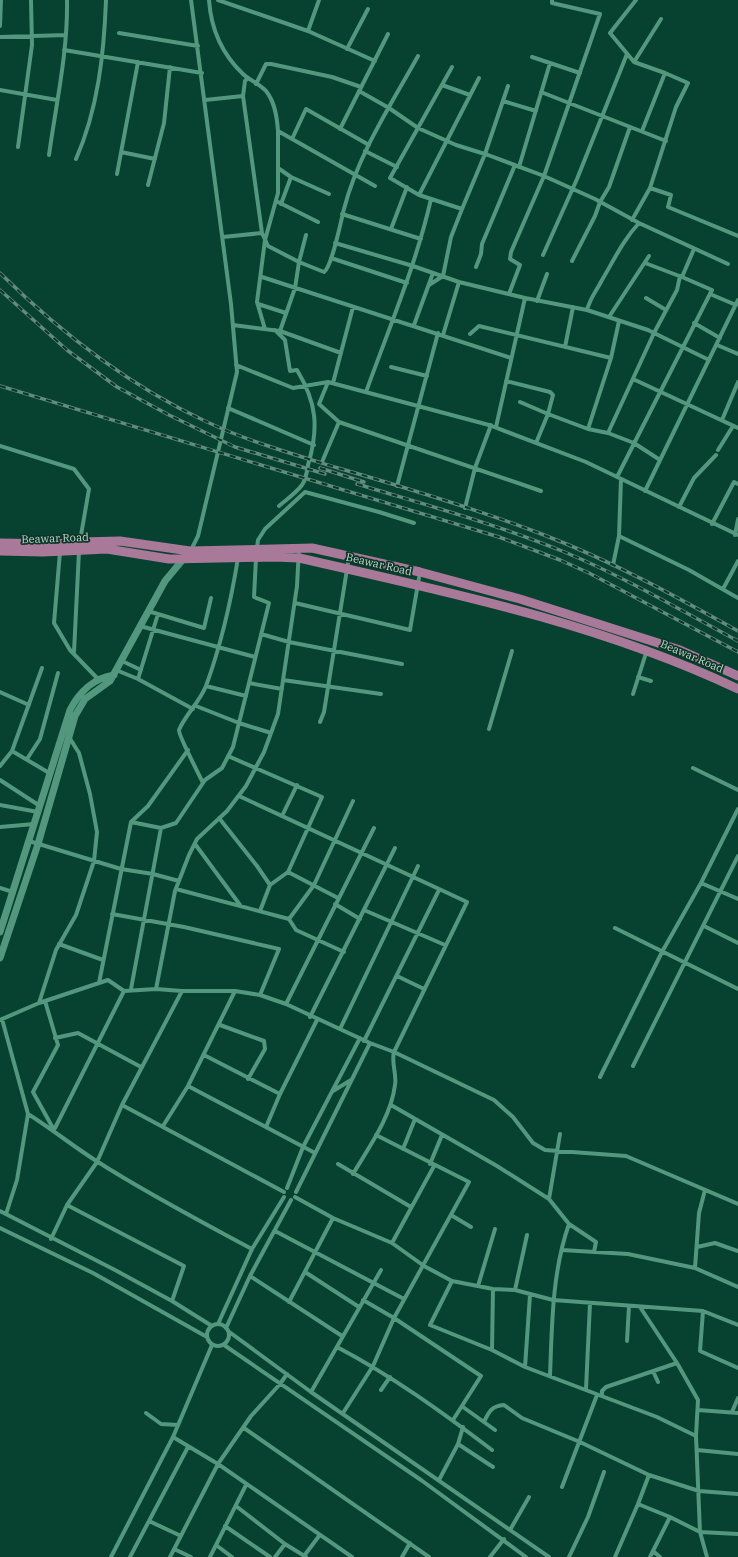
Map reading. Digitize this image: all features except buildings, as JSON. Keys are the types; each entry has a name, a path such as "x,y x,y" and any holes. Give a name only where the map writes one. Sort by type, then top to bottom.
{"main road":[{"name":"Beawar Road","path":"0,551 60,551 80,546 120,541 190,551 257,548 312,548 420,572 520,599 680,650 738,676"},
{"name":"Beawar Road","path":"0,543 80,546 160,558 299,558 419,585 518,610 647,650 738,689"},
{"path":"624,643 628,633"}],"street":[{"path":"0,26 1,0"},
{"path":"18,147 26,94 32,36 32,0"},
{"path":"49,155 66,35 67,0"},
{"path":"76,159 87,134 95,101 102,56 106,0"},
{"path":"0,958 38,844 75,716 82,702 90,694 107,683 115,672 165,581 190,551 198,536 237,372 223,237 191,0"},
{"path":"209,0 211,20 218,42 243,74 265,90 276,111 278,131 278,193 265,240 258,304 265,329"},
{"path":"218,0 308,31 375,61"},
{"path":"308,31 319,0"},
{"path":"509,294 520,266 510,259 511,252 544,176 600,14 552,3 552,0"},
{"path":"632,220 650,188 676,107 688,83 634,62 610,33 636,0"},
{"path":"347,49 368,9"},
{"path":"634,62 661,19"},
{"path":"119,33 198,46"},
{"path":"340,128 388,34"},
{"path":"0,37 66,35"},
{"path":"64,50 202,73"},
{"path":"543,255 572,189 626,54"},
{"path":"248,78 245,81 243,96 262,233 268,246 299,262 324,272 327,270 342,214 365,151 418,56"},
{"path":"532,57 580,73"},
{"path":"117,174 138,62"},
{"path":"476,267 481,254 482,244 517,166 536,111 550,63"},
{"path":"256,84 266,64 332,77 360,89 418,128 447,141 544,176 600,202 632,220 728,264"},
{"path":"148,185 164,123 170,67"},
{"path":"452,67 390,178 419,195 462,209"},
{"path":"642,131 665,73"},
{"path":"419,195 479,78"},
{"path":"442,85 470,95"},
{"path":"429,285 443,276 451,237 485,154 508,86"},
{"path":"0,90 57,100"},
{"path":"541,92 666,141"},
{"path":"205,100 243,96"},
{"path":"503,101 536,111"},
{"path":"292,139 306,109 369,145"},
{"path":"572,261 595,216 600,202 609,187 630,127"},
{"path":"278,131 375,186"},
{"path":"365,151 397,167"},
{"path":"121,152 155,159"},
{"path":"278,168 291,177 329,194"},
{"path":"281,204 291,177"},
{"path":"391,229 407,187"},
{"path":"650,188 672,195 668,207 738,236"},
{"path":"366,392 392,318 407,283 431,199"},
{"path":"276,201 318,222"},
{"path":"342,214 421,238"},
{"path":"587,310 591,296 598,288 628,235 639,223"},
{"path":"223,237 262,233"},
{"path":"278,330 295,288 299,262 306,236"},
{"path":"335,243 459,282 525,298 587,310 654,333 709,360"},
{"path":"608,433 654,333 677,290 681,276 694,248"},
{"path":"609,317 649,256"},
{"path":"331,258 407,283"},
{"path":"614,565 619,536 619,478 634,443 682,346 712,290 681,276 645,263"},
{"path":"414,325 433,273"},
{"path":"537,300 547,274"},
{"path":"262,277 353,307 414,325 511,358"},
{"path":"443,335 459,282"},
{"path":"710,294 736,305"},
{"path":"496,427 525,298"},
{"path":"646,298 666,310"},
{"path":"645,491 738,300"},
{"path":"258,304 286,313"},
{"path":"333,383 353,307"},
{"path":"565,347 573,307"},
{"path":"588,429 611,358 619,321"},
{"path":"694,323 720,338"},
{"path":"233,325 278,330 341,353"},
{"path":"470,334 479,326 611,358"},
{"path":"278,330 285,340 290,370 297,370 306,386 315,409 316,427 314,445 303,485 279,506"},
{"path":"397,486 438,333"},
{"path":"717,345 738,354"},
{"path":"236,365 293,388 328,382 491,425 586,462 736,535 738,519"},
{"path":"391,367 427,376"},
{"path":"633,379 688,403 736,427 718,450"},
{"path":"506,381 550,392 553,398 536,443"},
{"path":"328,382 319,404 339,422 408,447 541,491"},
{"path":"722,420 738,382"},
{"path":"520,402 588,429 608,433 634,443 660,460"},
{"path":"228,408 314,445"},
{"path":"322,462 339,422"},
{"path":"465,508 475,468 491,425"},
{"path":"0,446 74,469 88,489 80,546 74,652"},
{"path":"679,507 694,478 716,455"},
{"path":"712,524 734,482 738,484"},
{"path":"257,548 258,540 265,529 305,492 379,512 414,524"},
{"path":"619,536 689,570 738,598"},
{"path":"156,989 176,889 197,839 239,796 256,768 278,714 295,603 299,547"},
{"path":"60,551 54,623 70,650 74,652 98,679"},
{"path":"320,722 324,712 349,557"},
{"path":"203,783 188,750 180,738 179,730 206,686 233,586 238,558"},
{"path":"131,822 162,828 176,822 203,783 222,768 233,747 269,603 254,597 256,558"},
{"path":"723,589 737,563"},
{"path":"295,603 410,630 419,585 420,572"},
{"path":"148,611 204,628 211,598"},
{"path":"138,679 158,614"},
{"path":"140,626 217,648 255,657"},
{"path":"261,634 289,642 402,664"},
{"path":"489,729 512,650"},
{"path":"633,694 647,650"},
{"path":"122,661 141,670"},
{"path":"0,766 12,751 42,668"},
{"path":"0,932 70,710 79,695 98,679 115,672 138,679 194,707 271,733"},
{"path":"27,759 40,739 58,673"},
{"path":"638,677 651,681"},
{"path":"283,680 381,694"},
{"path":"249,683 282,689"},
{"path":"206,686 246,696"},
{"path":"0,692 29,705"},
{"path":"39,1003 59,944 76,915 94,860 97,832 90,794 78,751 69,737"},
{"path":"99,983 131,822 148,806 188,750"},
{"path":"12,751 51,774"},
{"path":"228,756 322,797 288,872 270,885 260,911"},
{"path":"693,768 738,790"},
{"path":"0,780 40,809"},
{"path":"282,816 297,785"},
{"path":"239,796 467,902 394,1052 393,1059 396,1081 391,1105 376,1135 353,1174"},
{"path":"289,919 314,885 353,801"},
{"path":"0,805 40,809"},
{"path":"600,1077 662,952 701,883 738,809"},
{"path":"219,818 270,885"},
{"path":"0,827 35,824"},
{"path":"131,989 162,828"},
{"path":"286,1004 317,939 374,828"},
{"path":"29,841 121,868 179,881"},
{"path":"195,844 240,906"},
{"path":"310,1016 344,952 395,848"},
{"path":"633,1066 738,856"},
{"path":"340,1029 418,866"},
{"path":"288,872 338,898"},
{"path":"701,883 738,899"},
{"path":"0,888 13,892"},
{"path":"176,889 289,919 296,930 344,952"},
{"path":"207,1337 208,1331 212,1326 218,1324 252,1249 285,1192 303,1147 332,1091 398,976 439,890"},
{"path":"335,904 360,919"},
{"path":"364,910 445,945"},
{"path":"112,914 169,924 279,949 260,995"},
{"path":"704,926 738,943"},
{"path":"615,928 738,989"},
{"path":"59,944 103,960"},
{"path":"398,976 424,989"},
{"path":"6,1214 17,1180 28,1114 1,1020 39,1003 108,980 124,990 156,989 182,991 235,991 260,995 286,1004 317,1020 394,1052 494,1100 513,1117 533,1143 545,1150 620,1155 644,1163 738,1204"},
{"path":"54,1130 124,990"},
{"path":"51,1239 68,1205 97,1162 122,1105 182,991"},
{"path":"163,1126 188,1086 220,1025 235,991"},
{"path":"45,1001 58,1045 33,1092 54,1130"},
{"path":"266,1127 280,1094 317,1020"},
{"path":"220,1025 264,1041 265,1049 248,1079"},
{"path":"55,1038 78,1033 141,1068"},
{"path":"0,1228 93,1273 207,1337 212,1345 218,1347 224,1345 229,1337 227,1329 250,1276 293,1198 370,1043"},
{"path":"204,1055 248,1079 280,1094"},
{"path":"332,1091 352,1079"},
{"path":"188,1086 315,1153"},
{"path":"122,1105 163,1126 219,1159 285,1192 293,1198 333,1218 392,1243 424,1266 452,1281 493,1289 515,1290 553,1300 703,1311 738,1325"},
{"path":"391,1105 497,1166 549,1200 569,1224 596,1242 594,1252"},
{"path":"28,1114 54,1130 97,1162 166,1203 252,1249"},
{"path":"403,1149 415,1119"},
{"path":"549,1200 560,1134"},
{"path":"343,1413 373,1366 394,1318 469,1182 432,1165 376,1135"},
{"path":"392,1243 432,1165 442,1135"},
{"path":"338,1164 411,1207"},
{"path":"285,1192 291,1187 296,1192"},
{"path":"695,1268 699,1214 702,1197 706,1190"},
{"path":"68,1205 184,1266 172,1302"},
{"path":"0,1211 51,1239 115,1270 212,1326"},
{"path":"451,1215 471,1226"},
{"path":"289,1302 333,1218"},
{"path":"550,1376 553,1300 562,1250 562,1242 569,1224"},
{"path":"478,1286 495,1229"},
{"path":"275,1231 404,1299"},
{"path":"515,1290 527,1235"},
{"path":"697,1247 715,1243 738,1251"},
{"path":"562,1250 628,1254 695,1268 738,1287"},
{"path":"311,1392 381,1270"},
{"path":"305,1272 359,1306"},
{"path":"250,1276 342,1336"},
{"path":"452,1281 430,1325 492,1350 525,1367 657,1417 696,1436"},
{"path":"492,1350 493,1289"},
{"path":"525,1367 530,1295"},
{"path":"363,1300 394,1318 481,1376 463,1407 453,1420"},
{"path":"586,1389 590,1303"},
{"path":"627,1341 629,1306"},
{"path":"640,1307 696,1395 698,1410 696,1436 700,1532 707,1557"},
{"path":"703,1311 700,1351 738,1368"},
{"path":"218,1324 227,1329 311,1392 439,1480 544,1555 549,1557"},
{"path":"111,1557 173,1437 212,1345"},
{"path":"224,1345 504,1539 526,1557"},
{"path":"337,1347 390,1377 453,1420 492,1450"},
{"path":"562,1488 580,1442 604,1388 677,1363"},
{"path":"653,1371 658,1382"},
{"path":"170,1557 218,1464 251,1416 280,1384 286,1374"},
{"path":"381,1390 390,1377"},
{"path":"732,1412 738,1398"},
{"path":"484,1422 490,1410 496,1405 504,1405 522,1418 580,1442 649,1475 699,1491 738,1494"},
{"path":"463,1407 495,1430"},
{"path":"698,1410 738,1413"},
{"path":"146,1413 161,1424 178,1425"},
{"path":"244,1428 429,1557"},
{"path":"439,1480 458,1444 463,1428"},
{"path":"173,1437 218,1464 319,1536 352,1557"},
{"path":"458,1444 493,1467"},
{"path":"130,1557 188,1447"},
{"path":"697,1450 738,1454"},
{"path":"569,1557 588,1517 604,1472"},
{"path":"615,1557 649,1475"},
{"path":"210,1557 246,1485"},
{"path":"510,1530 529,1496"},
{"path":"638,1504 670,1517 700,1532 738,1534"},
{"path":"236,1506 285,1544 305,1557 319,1536"},
{"path":"650,1557 670,1517"},
{"path":"149,1521 181,1536"},
{"path":"225,1526 270,1557"},
{"path":"490,1557 504,1539"},
{"path":"402,1557 410,1543"},
{"path":"275,1557 285,1544"},
{"path":"216,1545 232,1557"},
{"path":"174,1549 191,1557"},
{"path":"653,1551 660,1557"}],"railway":[{"path":"0,273 47,316 96,356 149,391 205,421 236,435 270,447 442,499 544,535 619,568 667,592 738,631"},
{"path":"0,290 67,350 117,387 169,415 235,447 325,474"},
{"path":"0,386 499,537 560,560 589,573 738,652"},
{"path":"320,468 364,482"},
{"path":"357,484 486,523 562,551 629,582 738,641"}]}
